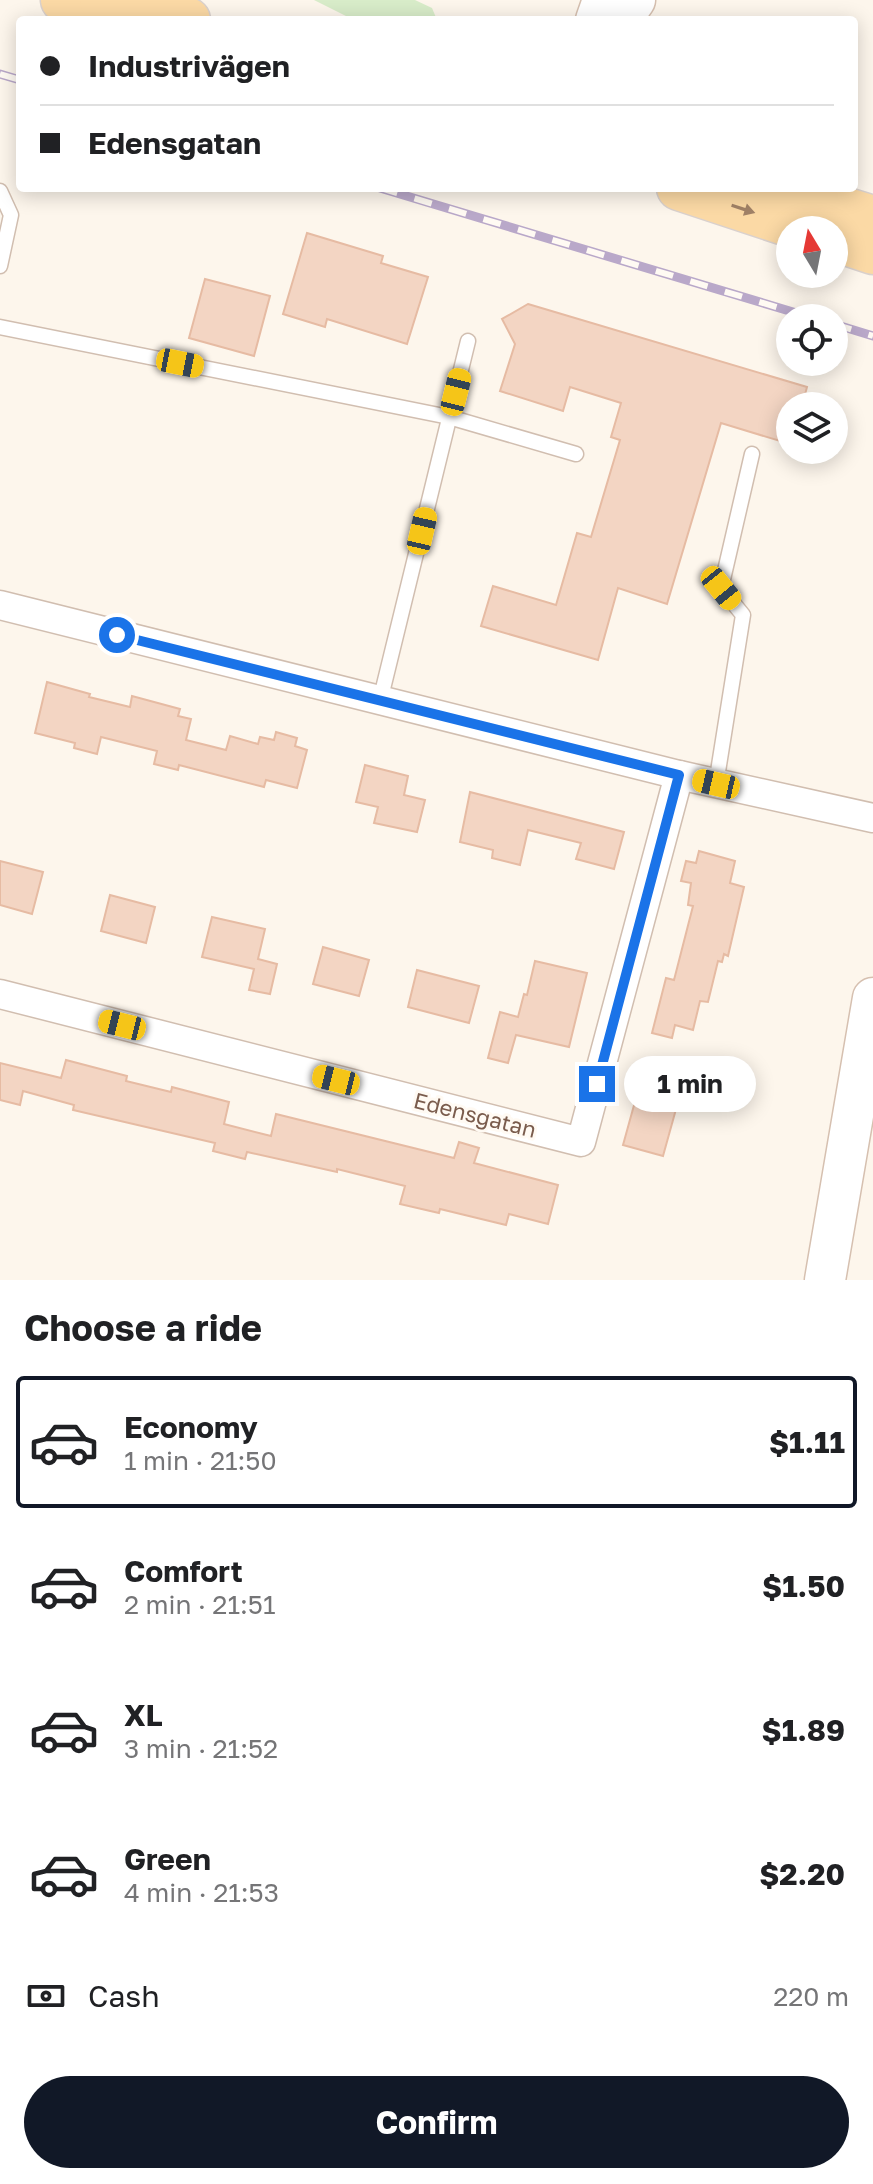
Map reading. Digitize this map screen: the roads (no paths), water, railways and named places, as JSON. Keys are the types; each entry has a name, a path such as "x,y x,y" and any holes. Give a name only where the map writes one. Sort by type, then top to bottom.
{"main road":[{"path":"63,0 116,16"},
{"path":"102,0 171,16"},
{"path":"691,192 776,220"},
{"path":"783,192 863,240"},
{"path":"825,1280 873,998"}],"street":[{"path":"0,605 679,775 873,818"},
{"name":"Edensgatan","path":"0,994 581,1142 679,775"}],"lane":[{"path":"0,191 11,215 0,266"},
{"path":"0,327 449,417 576,454"},
{"path":"380,701 468,341"},
{"path":"716,784 743,615 721,588 752,454"}],"railway":[{"path":"0,74 16,79"},
{"path":"393,192 776,307"},
{"path":"848,328 873,336"}]}
